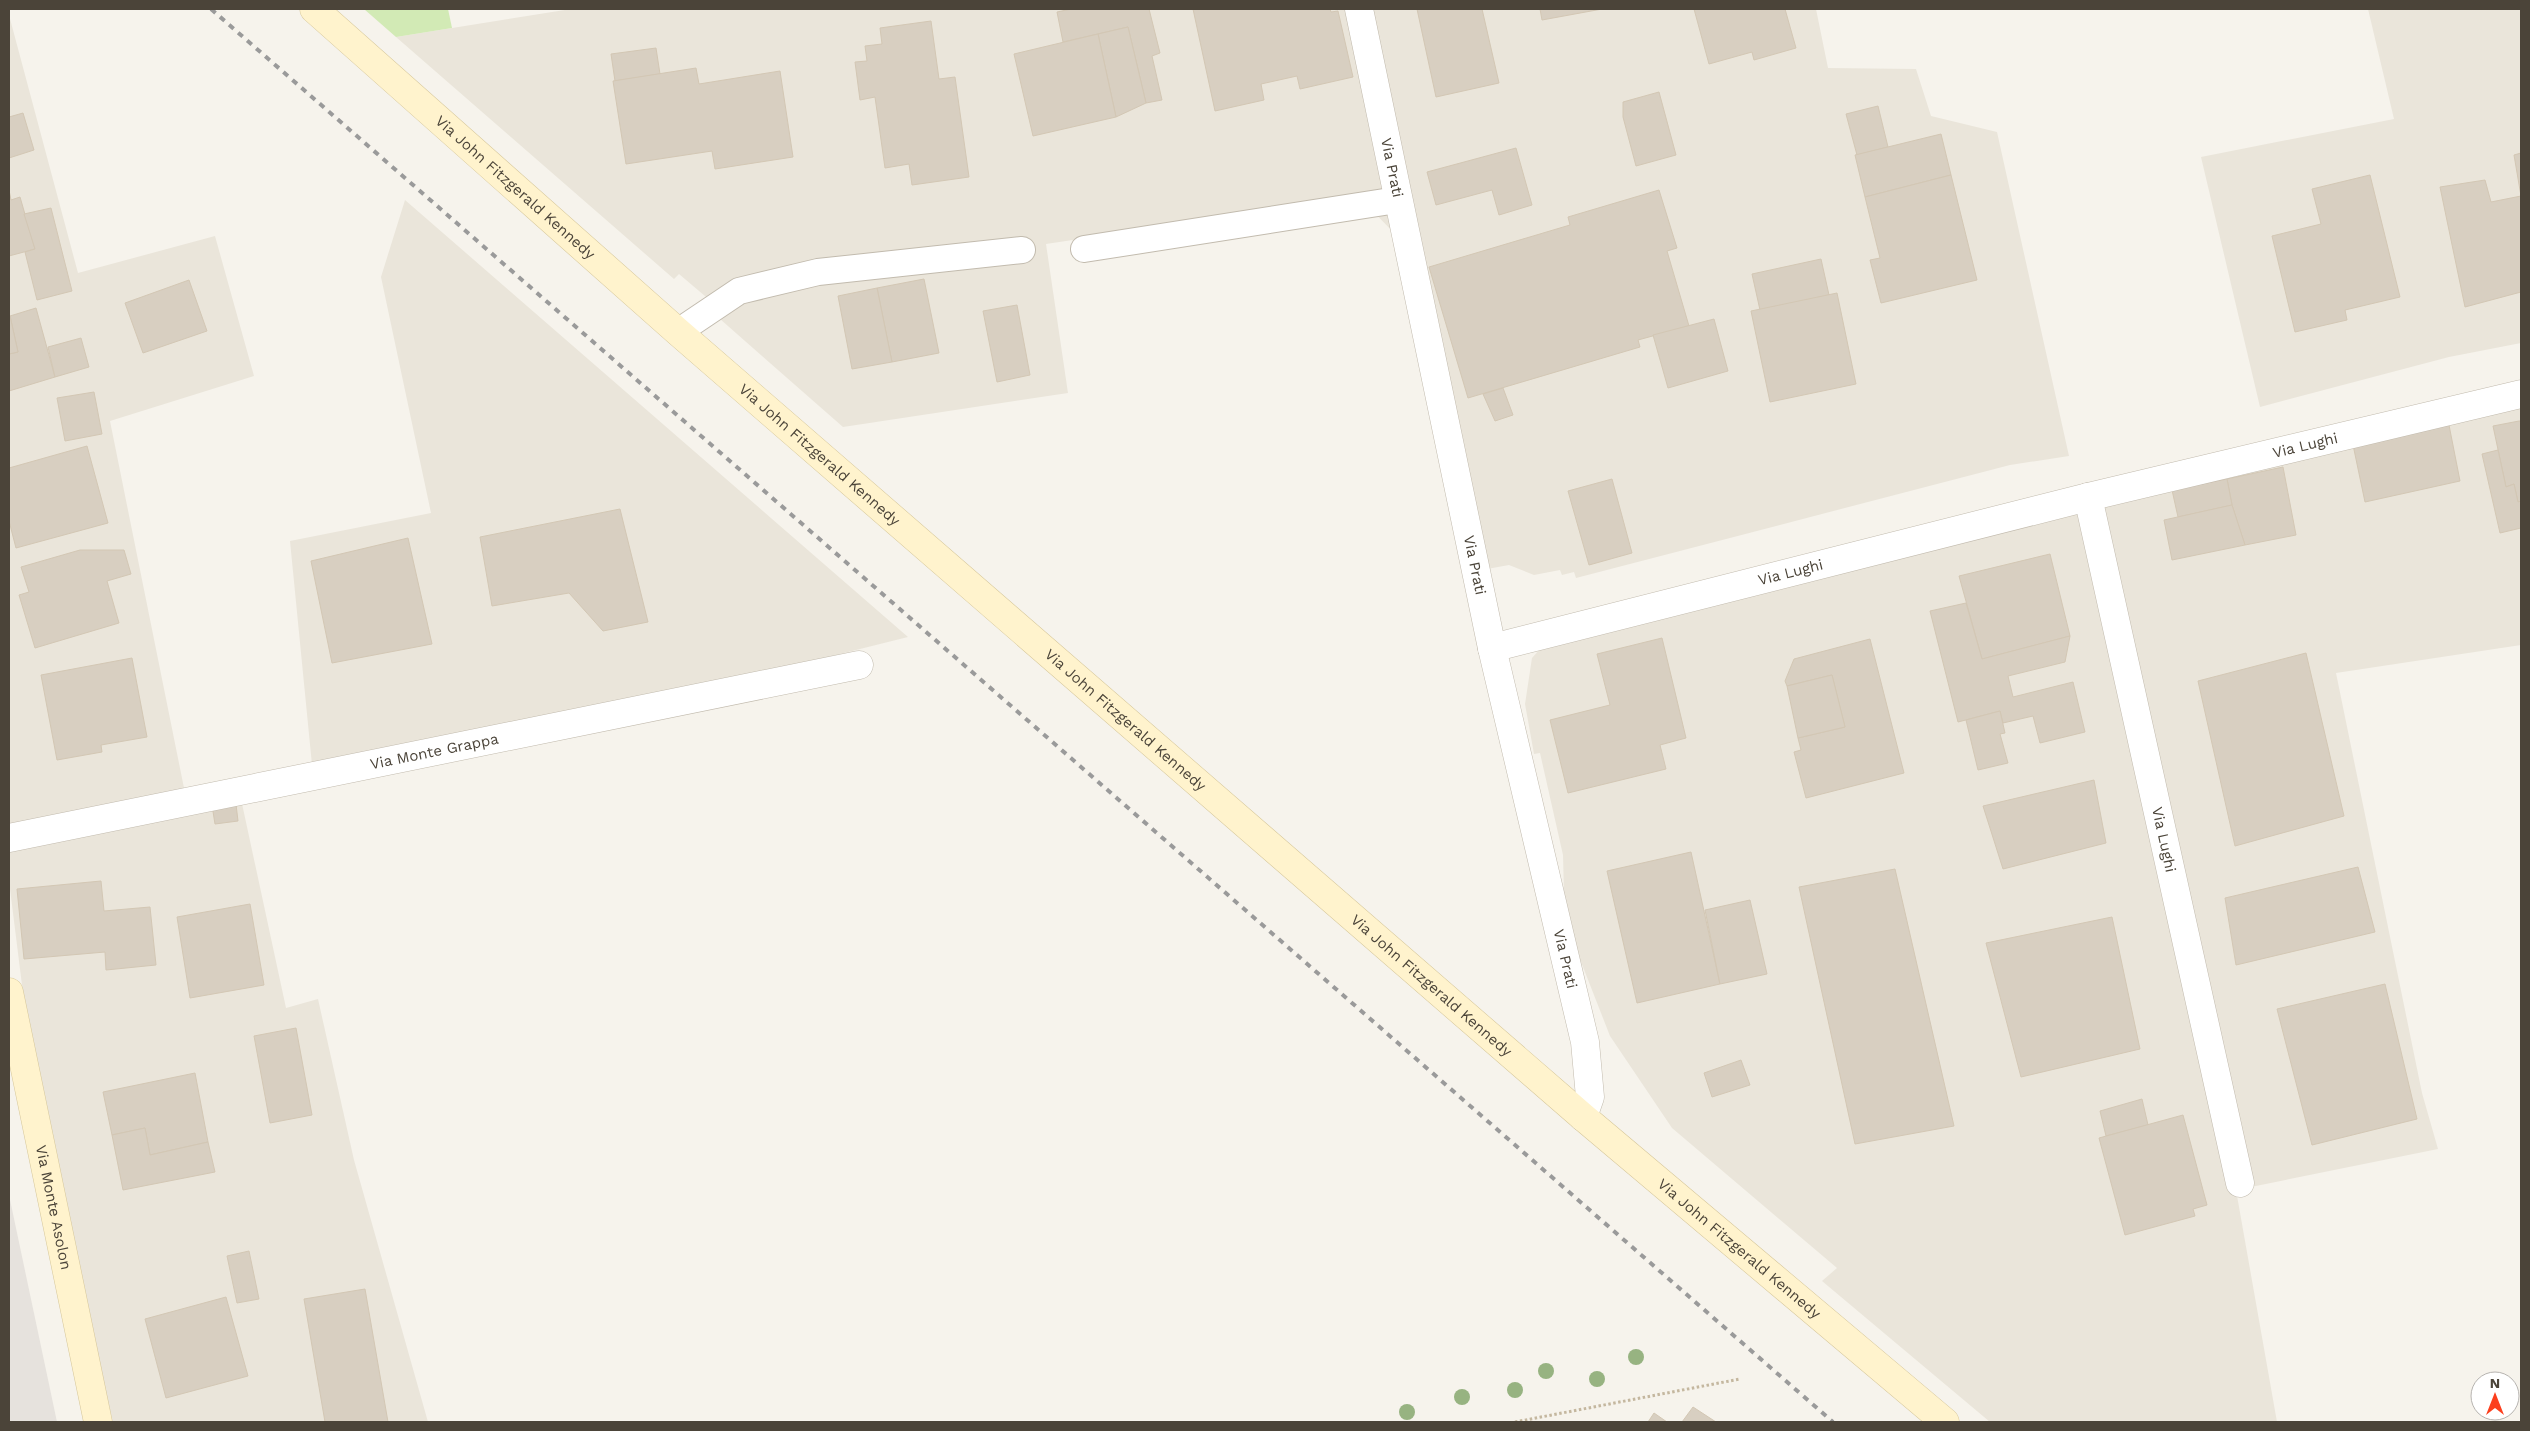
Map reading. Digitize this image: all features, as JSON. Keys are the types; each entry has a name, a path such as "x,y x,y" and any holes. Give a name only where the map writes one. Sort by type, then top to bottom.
{"main road":[{"name":"Via John Fitzgerald Kennedy","path":"314,9 678,332 1584,1117 1945,1422"},
{"name":"Via Monte Asolon","path":"9,992 98,1422"}],"street":[{"name":"Via Prati","path":"1359,9 1397,200 1492,648 1585,1042 1590,1097 1584,1117"},
{"name":"Via Lughi","path":"1492,648 2088,497 2521,394"},
{"name":"Via Lughi","path":"2088,497 2240,1183"},
{"name":"Via Monte Grappa","path":"9,838 859,665"}],"lane":[{"path":"1084,250 1397,200"},
{"path":"678,332 740,291 748,288 818,272 1022,250"}],"path":[{"path":"1515,1422 1740,1379"}],"shaded area":[{"path":"571,9 1816,9 1828,68 1916,69 1931,116 1997,132 2069,456 2010,465 1576,578 1574,572 1562,575 1560,570 1534,575 1509,565 1476,571 1400,239 1359,197 1046,244 1068,393 843,427 720,319 725,313 679,274 674,279 396,37"},
{"path":"2368,9 2521,9 2521,343 2449,357 2260,407 2201,157 2394,119"},
{"path":"9,15 78,273 215,236 254,376 110,421 185,793 238,785 286,1008 318,999 354,1160 428,1422 113,1422 92,1335 24,1001 9,881"},
{"path":"405,200 908,637 314,785 290,541 431,513 381,277"},
{"path":"2521,393 2521,645 2336,673 2422,1093 2438,1149 2236,1190 2277,1422 1990,1422 1822,1281 1837,1268 1672,1128 1610,1036 1576,949 1564,893 1563,855 1540,753 1534,754 1525,704 1532,658 1550,638"},
{"path":"9,1195 57,1422 9,1422"}],"green space":[{"path":"364,9 448,9 452,28 396,37"}],"building":[{"path":"1071,9 1149,9 1160,53 1152,56 1162,100 1146,103 1128,27 1063,42 1057,12"},
{"path":"1193,9 1330,9 1331,12 1338,11 1353,77 1300,89 1297,76 1261,84 1264,100 1215,111"},
{"path":"1417,9 1482,9 1499,83 1436,97"},
{"path":"1540,9 1602,9 1542,20"},
{"path":"1694,9 1785,9 1796,48 1754,60 1752,52 1709,64"},
{"path":"931,21 939,79 955,77 969,177 912,185 909,164 885,168 875,97 860,100 855,62 867,61 865,46 882,44 880,28"},
{"path":"1128,27 1146,103 1116,117 1098,34"},
{"path":"1098,34 1116,117 1033,136 1014,54"},
{"path":"656,48 660,74 615,81 611,54"},
{"path":"696,68 699,84 780,71 793,157 715,169 712,151 626,164 613,81"},
{"path":"1659,92 1676,155 1636,166 1623,117 1623,102"},
{"path":"1878,106 1888,147 1857,155 1846,114"},
{"path":"23,113 34,150 9,158 9,117"},
{"path":"1941,134 1951,175 1865,197 1855,155"},
{"path":"1516,148 1532,205 1499,215 1492,190 1436,205 1427,172"},
{"path":"2521,153 2521,196 2514,155"},
{"path":"1951,175 1977,280 1881,303 1870,260 1880,258 1865,197"},
{"path":"2370,175 2400,297 2345,310 2347,320 2295,332 2272,236 2321,224 2312,189"},
{"path":"2485,180 2491,202 2521,196 2521,292 2465,307 2440,187"},
{"path":"9,190 11,200 20,197 35,249 9,256"},
{"path":"1659,190 1677,248 1667,251 1689,326 1638,340 1640,347 1468,398 1429,267 1570,225 1568,217"},
{"path":"51,208 72,291 37,300 25,252 35,249 24,214"},
{"path":"1821,259 1829,295 1760,310 1752,274"},
{"path":"924,279 939,353 892,362 877,288"},
{"path":"189,280 207,331 143,353 125,303"},
{"path":"877,288 892,362 852,369 838,296"},
{"path":"1837,293 1856,384 1770,402 1751,311"},
{"path":"1017,305 1030,375 997,382 983,311"},
{"path":"36,308 55,377 9,391 9,354 18,352 10,316"},
{"path":"9,316 18,352 9,354"},
{"path":"1714,319 1728,371 1668,388 1653,335"},
{"path":"81,338 89,367 55,377 48,347"},
{"path":"1503,388 1513,415 1495,421 1483,394"},
{"path":"94,392 102,434 65,441 57,398"},
{"path":"2448,420 2460,481 2365,502 2352,440"},
{"path":"2521,421 2521,501 2518,502 2514,484 2506,487 2493,426"},
{"path":"87,446 108,523 16,548 9,521 9,468"},
{"path":"2498,450 2506,487 2514,484 2518,502 2521,501 2521,528 2500,533 2482,454"},
{"path":"2283,467 2296,535 2245,545 2232,505 2227,479"},
{"path":"1612,479 1632,553 1589,565 1568,491"},
{"path":"2227,479 2232,505 2178,517 2172,490"},
{"path":"2232,505 2245,545 2172,560 2164,520"},
{"path":"620,509 648,622 603,631 569,593 492,606 480,537"},
{"path":"408,538 432,644 332,663 311,561"},
{"path":"80,550 124,550 131,574 107,581 119,623 35,648 19,595 29,592 21,567"},
{"path":"2050,554 2070,636 1982,659 1959,576"},
{"path":"1966,603 1982,659 2070,636 2065,662 2008,676 2013,697 2073,682 2085,732 2040,743 2033,716 2003,723 2000,711 1958,722 1930,611"},
{"path":"1662,638 1686,738 1660,745 1666,769 1568,793 1550,720 1610,705 1597,654"},
{"path":"1870,639 1904,773 1806,798 1794,752 1801,750 1798,738 1845,727 1832,675 1787,686 1785,681 1794,659"},
{"path":"2306,653 2344,816 2235,846 2198,681"},
{"path":"132,658 147,737 101,745 102,752 57,760 41,675"},
{"path":"1832,675 1845,727 1798,738 1787,686"},
{"path":"2000,711 2005,733 2000,734 2008,763 1978,770 1966,720"},
{"path":"2094,780 2106,843 2003,869 1983,806"},
{"path":"235,796 238,821 215,824 211,799"},
{"path":"1691,852 1720,984 1637,1003 1607,871"},
{"path":"2358,867 2375,932 2236,965 2225,898"},
{"path":"1895,869 1954,1126 1855,1144 1799,887"},
{"path":"101,881 104,911 150,907 156,965 106,970 105,952 24,959 17,889"},
{"path":"1750,900 1767,974 1720,984 1705,910"},
{"path":"250,904 264,985 190,998 177,917"},
{"path":"2112,917 2140,1049 2021,1077 1986,943"},
{"path":"2385,984 2417,1119 2312,1145 2277,1009"},
{"path":"296,1028 312,1115 270,1123 254,1036"},
{"path":"1741,1060 1750,1085 1712,1097 1704,1073"},
{"path":"195,1073 208,1142 150,1155 145,1128 112,1135 103,1092"},
{"path":"2142,1099 2148,1125 2106,1136 2100,1111"},
{"path":"2183,1115 2207,1205 2193,1209 2195,1216 2125,1235 2099,1138"},
{"path":"145,1128 150,1155 208,1142 215,1172 123,1190 112,1135"},
{"path":"249,1251 259,1299 237,1303 227,1256"},
{"path":"365,1289 388,1422 325,1422 304,1299"},
{"path":"226,1297 248,1376 166,1398 145,1319"},
{"path":"1693,1407 1716,1422 1682,1422"},
{"path":"1654,1413 1667,1422 1648,1422"}],"railway":[{"path":"211,9 1833,1422"}]}
